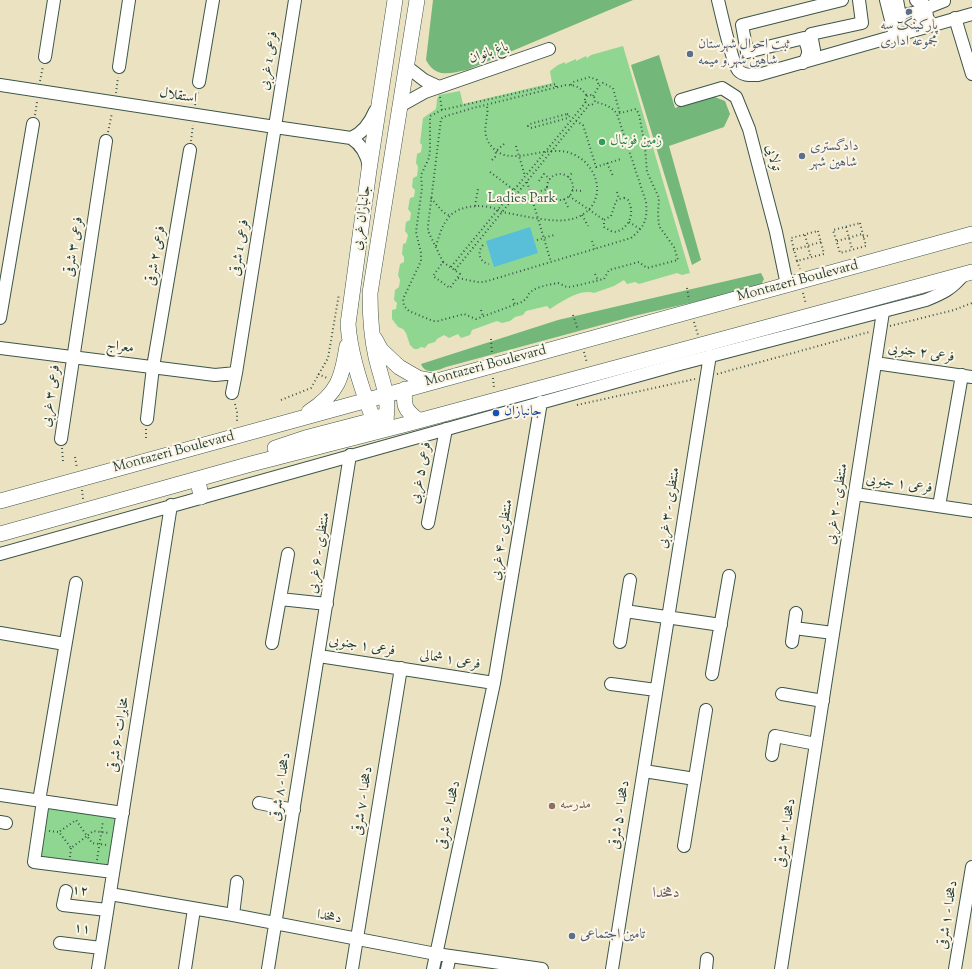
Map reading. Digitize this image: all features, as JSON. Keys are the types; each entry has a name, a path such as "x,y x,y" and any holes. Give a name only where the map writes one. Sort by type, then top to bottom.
{"main road":[{"name":"جانبازان غربی","path":"382,423 366,399 353,361 348,324 369,170 395,0"},
{"name":"جانبازان غربی","path":"382,423 386,394 376,358 371,328 370,293 417,0"},
{"name":"Montazeri Boulevard","path":"0,501 366,399 435,382 972,234"},
{"path":"251,464 277,446 326,433 382,423 418,420 496,400 592,381 968,273"},
{"path":"353,361 358,365 363,364 366,361 368,356 371,328"},
{"path":"371,328 381,350 399,367 418,378 435,382"},
{"path":"299,418 322,403 331,394 341,374 349,337"},
{"path":"405,389 403,399 407,411 418,420"},
{"path":"320,412 326,417 328,423 329,427 326,433"},
{"path":"0,534 198,480 382,423"},
{"path":"198,480 201,497"}],"street":[{"path":"45,57 54,0"},
{"path":"119,67 129,0"},
{"path":"199,82 213,0"},
{"name":"فرعی 1 غربی","path":"275,127 295,0"},
{"path":"718,0 737,70 745,75 758,75 972,14"},
{"path":"802,63 808,56 804,38 747,52 742,25 842,0"},
{"path":"822,57 814,50 811,34 862,23 859,0"},
{"path":"886,0 895,36"},
{"path":"897,0 900,16 917,12 923,19 921,28"},
{"path":"916,0 922,0"},
{"path":"934,25 928,21 926,8 944,0"},
{"path":"955,18 972,74"},
{"name":"باغ بانوان","path":"400,106 425,92 549,50"},
{"path":"406,66 424,80 439,87"},
{"name":"استقلال","path":"0,85 351,138"},
{"name":"تولایی","path":"681,100 722,88 736,97 748,129 776,232 787,285"},
{"path":"351,138 358,135 369,124 380,100"},
{"path":"0,318 33,124"},
{"name":"فرعی 1 شرقی","path":"232,393 275,127"},
{"path":"351,138 357,142 368,158 369,170"},
{"name":"فرعی ۳ شرقی","path":"73,358 106,141"},
{"name":"فرعی ۲ شرقی","path":"147,419 153,367 190,150"},
{"path":"0,554 541,402 592,381 710,355 926,300 944,293 956,285 968,273"},
{"name":"منتظری - ۲ غربی","path":"823,701 883,312"},
{"name":"معراج","path":"0,348 215,375 236,373"},
{"name":"منتظری - ۳ غربی","path":"660,666 710,355"},
{"name":"فرعی ۳ غربی","path":"61,439 73,358"},
{"name":"فرعی ۲ جنوبی","path":"875,363 967,376"},
{"path":"967,376 951,441 939,506 972,511"},
{"name":"منتظری - ۴ غربی","path":"494,683 541,402"},
{"name":"فرعی ۵ غربی","path":"428,523 446,429"},
{"name":"منتظری - ۶ غربی","path":"319,656 350,455"},
{"name":"فرعی ۱ جنوبی","path":"855,494 939,506"},
{"name":"مخابرات -۶ شرقی","path":"98,969 171,506"},
{"path":"272,643 288,554"},
{"path":"712,674 729,576"},
{"path":"620,642 630,580"},
{"path":"76,583 41,801 34,862 113,872"},
{"path":"280,599 327,604"},
{"path":"625,611 721,625"},
{"path":"792,642 796,613"},
{"path":"794,628 833,633"},
{"path":"0,633 65,644"},
{"name":"فرعی ۱ جنوبی","path":"319,656 401,668"},
{"name":"دهخدا - ۸ شرقی","path":"268,969 319,656"},
{"name":"دهخدا - ۵ شرقی","path":"612,969 660,666"},
{"name":"فرعی ۱ شمالی","path":"401,668 494,683"},
{"name":"دهخدا - ۷ شرقی","path":"352,969 401,668"},
{"name":"دهخدا - ۶ شرقی","path":"434,969 494,683"},
{"path":"611,684 656,690"},
{"path":"782,694 823,701"},
{"name":"دهخدا - ۳ شرقی","path":"782,969 823,701"},
{"path":"684,846 706,710"},
{"path":"772,755 775,736 816,744"},
{"path":"644,771 695,779"},
{"path":"0,795 122,813"},
{"path":"259,803 294,810"},
{"name":"دهخدا - ۱ شرقی","path":"955,969 972,867"},
{"path":"233,915 238,882"},
{"name":"۱۲","path":"66,891 63,905 107,910"},
{"name":"دهخدا","path":"110,894 233,915 436,954 536,969"},
{"path":"184,969 194,909"},
{"name":"۱۱","path":"60,943 101,948"},
{"path":"448,969 450,956"}],"path":[{"path":"33,124 45,57"},
{"path":"106,141 115,103 119,67"},
{"path":"571,85 574,82 590,77 597,80 599,86"},
{"path":"190,150 199,82"},
{"path":"458,278 484,282 631,238 641,229 646,221 646,202 618,114 612,88 603,83 599,86 593,96 595,102"},
{"path":"556,87 556,84 442,110 430,116 430,150 421,175 422,188 416,232 421,253 421,261 403,299 404,306 409,311 438,322 464,314 476,319 515,305 527,298 531,291 546,286 558,283 566,287 604,279 609,270 639,262 647,268 678,260 674,247 659,226 659,198 647,172 645,147 636,109 618,114"},
{"path":"443,262 433,276 450,288 460,274 443,262 428,231 441,119 445,116 556,87 576,85 583,90 587,96 586,102 451,267"},
{"path":"587,96 593,96"},
{"path":"586,102 589,105"},
{"path":"455,270 589,105 595,102 607,105 618,114"},
{"path":"436,246 442,230 450,216 462,209 475,206 498,209 502,212 549,220 567,220 582,215 589,210 597,195 596,181 590,167 573,154 561,151 546,151 519,157 500,154 496,151 488,141 485,132 488,114 487,105"},
{"path":"570,115 568,118 531,128 528,126 530,124 567,114 575,115"},
{"path":"576,121 583,125 596,167 621,159"},
{"path":"492,160 495,157 496,151 504,144"},
{"path":"516,146 525,176"},
{"path":"607,163 612,176"},
{"path":"490,172 514,190"},
{"path":"568,177 573,172"},
{"path":"539,181 544,174 550,179"},
{"path":"556,174 565,175 568,177 573,184 569,196 558,200 552,197 548,189 550,179 556,174"},
{"path":"527,182 551,262"},
{"path":"475,206 478,189"},
{"path":"513,199 548,189"},
{"path":"572,190 582,191"},
{"path":"617,192 619,199"},
{"path":"569,196 604,220"},
{"path":"549,203 552,197"},
{"path":"431,198 443,212 450,216"},
{"path":"624,198 628,200 632,210 629,222 621,230 616,232 604,227 604,220 611,216 616,201 624,198"},
{"path":"564,199 568,207"},
{"path":"582,215 588,226"},
{"path":"629,222 641,229"},
{"path":"860,223 866,246 840,253 834,230 846,226 860,223"},
{"path":"846,226 852,250"},
{"path":"818,231 824,254 797,261 791,238 805,234 818,231"},
{"path":"805,234 811,258"},
{"path":"537,240 554,235"},
{"path":"837,241 863,235 870,235"},
{"path":"592,241 595,249"},
{"path":"794,249 821,242"},
{"path":"480,250 484,245"},
{"path":"475,246 480,250 481,259 489,264"},
{"path":"595,274 598,280"},
{"path":"575,280 575,285"},
{"path":"281,400 311,388 328,358 339,290"},
{"path":"513,299 515,305"},
{"path":"576,405 706,377 862,333 880,330 890,326 954,310 972,303"},
{"path":"481,310 483,316"},
{"path":"572,315 582,341 598,400"},
{"path":"491,339 492,366 496,400"},
{"path":"96,870 105,810"},
{"path":"118,840 100,844 92,843 87,836 76,820 59,832 71,848 87,836 94,831 102,832 118,840"}],"green space":[{"path":"433,0 633,0 467,70 444,73 434,70 426,60"},
{"name":"Ladies Park","path":"623,46 690,273 682,275 677,273 639,284 635,282 627,284 624,280 614,286 594,293 583,292 577,294 550,309 547,306 526,311 523,315 515,317 510,321 502,323 497,321 472,330 470,335 461,338 458,334 449,338 444,335 435,342 428,344 425,348 421,347 414,349 410,345 406,333 403,329 398,327 392,319 392,310 396,309 397,303 394,300 395,290 399,287 400,280 398,275 400,264 404,262 404,257 402,254 403,244 406,243 408,235 405,231 406,222 410,220 411,213 408,209 410,198 414,197 415,190 412,187 413,178 417,176 417,154 421,152 422,145 420,143 423,118 436,109 439,95 460,91 463,104 552,83 550,71 558,65 565,62 565,64 576,59 576,61 586,56 587,58 591,55"},
{"path":"659,55 675,108 712,96 725,101 730,114 724,127 669,146 701,260 692,265 631,65"},
{"path":"761,273 764,279 760,287 638,315 435,371 425,370 421,364 558,320"},
{"path":"46,806 117,816 110,868 37,859"}],"water":[{"path":"530,227 538,253 494,267 486,241"}],"place":[{"name":"پارکینگ سه مجموعه اداری","path":"909,12"},
{"name":"ثبت احوال شهرستان شاهین شهر و میمه","path":"690,54"},
{"name":"زمین فوتبال","path":"602,142"},
{"name":"دادگستری شاهین شهر","path":"802,156"},
{"name":"جانبازان","path":"496,413"},
{"name":"مدرسه","path":"552,806"},
{"name":"تامین اجتماعی","path":"572,936"}],"district":[{"name":"دهخدا","path":"666,894"}]}
